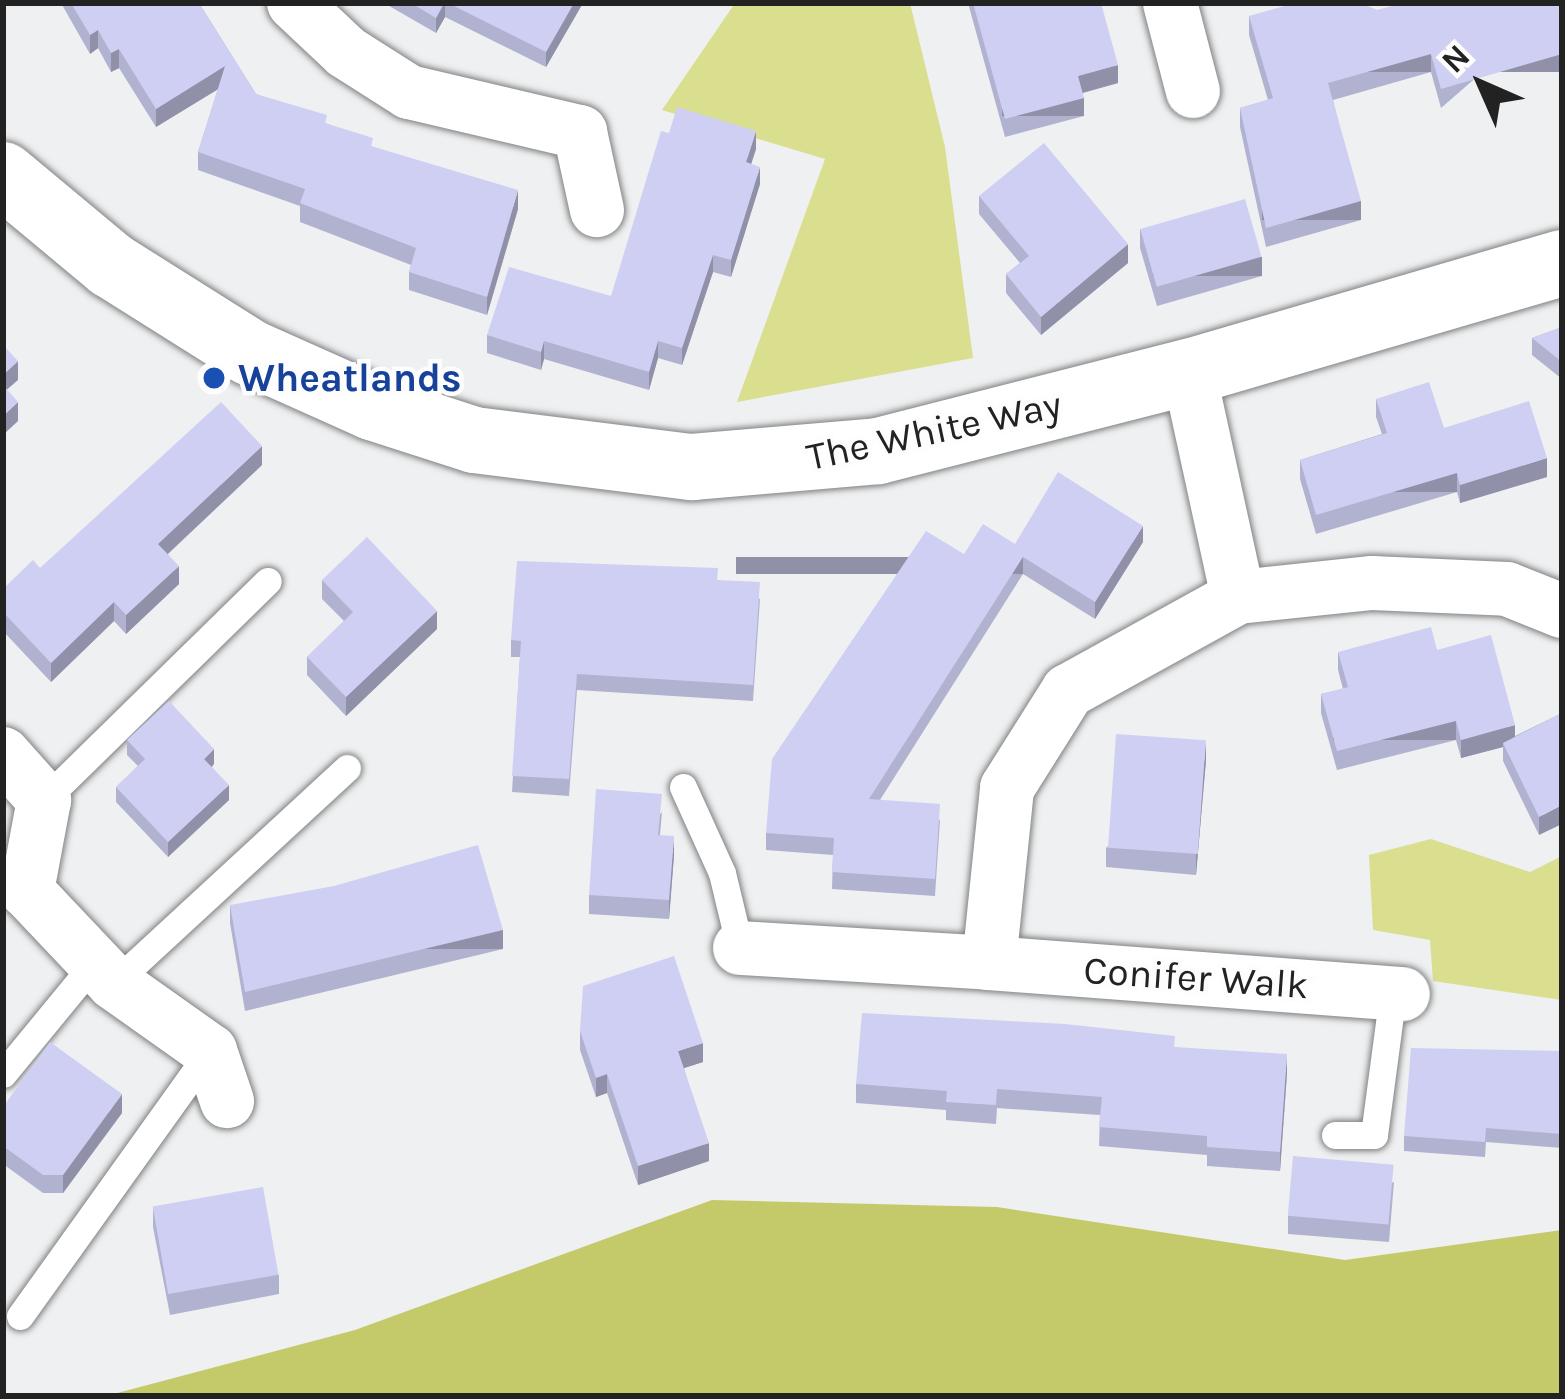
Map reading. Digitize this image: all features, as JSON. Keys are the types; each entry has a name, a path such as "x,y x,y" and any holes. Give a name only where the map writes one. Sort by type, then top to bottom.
{"street":[{"path":"294,3 346,52 409,92 580,132 597,210"},
{"path":"1170,3 1193,91"},
{"name":"The White Way","path":"3,175 111,265 249,352 372,407 474,440 560,455 692,466 878,451 1189,372 1562,263"},
{"path":"1189,372 1238,597"},
{"path":"989,962 1007,788 1068,691 1238,597 1372,583 1507,589 1562,610"},
{"path":"3,754 44,800 15,893 105,973 210,1051 227,1101"},
{"name":"Conifer Walk","path":"740,948 1398,994"}],"lane":[{"path":"44,800 268,581"},
{"path":"3,1074 105,973 347,769"},
{"path":"683,788 722,873 740,948"},
{"path":"1335,1136 1374,1135 1398,994"},
{"path":"20,1316 210,1051"}],"green space":[{"path":"910,3 945,147 973,358 737,402 825,159 662,110 733,6"},
{"path":"1431,839 1530,872 1562,856 1562,1000 1433,981 1430,940 1373,930 1369,855"},
{"path":"712,1200 997,1207 1345,1260 1562,1230 1562,1396 106,1396 355,1330"}],"building":[{"path":"71,3 199,3 256,94 327,115 325,123 373,138 371,146 518,190 487,297 409,272 416,248 300,203 305,189 198,152 225,66 156,109 119,49 111,53 98,30 90,35"},
{"path":"411,3 444,3 436,18"},
{"path":"448,3 574,3 546,52"},
{"path":"973,3 1101,3 1118,65 1078,76 1084,98 1005,119"},
{"path":"1295,3 1361,3 1377,10 1403,3 1562,3 1562,54 1441,89 1431,54 1328,83 1361,201 1266,228 1240,108 1273,98 1249,16"},
{"path":"677,107 756,131 746,162 760,167 731,260 713,255 682,348 658,341 649,372 544,341 541,352 487,335 509,267 611,296 661,131 669,133"},
{"path":"1044,143 1128,244 1041,317 1006,274 1029,256 979,196"},
{"path":"1245,199 1262,257 1157,287 1140,229"},
{"path":"1562,327 1562,362 1532,338"},
{"path":"3,345 18,361 3,375"},
{"path":"1429,382 1444,428 1529,401 1547,458 1460,485 1457,473 1316,515 1300,460 1387,433 1376,399"},
{"path":"3,385 18,402 3,416"},
{"path":"221,402 262,446 158,544 179,566 126,615 114,602 51,663 3,612 3,589 33,560 40,568"},
{"path":"1058,472 1143,526 1095,602 1023,557 869,799 940,804 935,879 832,872 834,838 766,833 772,759 926,531 964,554 983,524 1015,544"},
{"path":"367,537 437,611 346,697 307,657 353,612 322,580"},
{"path":"517,561 718,568 717,580 760,582 753,685 577,674 569,779 512,776 521,641 511,640"},
{"path":"1431,627 1437,650 1491,635 1515,725 1461,740 1456,721 1337,751 1321,694 1348,687 1338,652"},
{"path":"169,701 214,749 204,759 229,785 168,842 116,787 145,759 127,740"},
{"path":"1562,713 1562,805 1539,817 1503,743"},
{"path":"1116,734 1206,740 1198,854 1108,848"},
{"path":"596,789 662,794 658,835 674,836 669,900 589,895"},
{"path":"478,845 503,930 245,992 230,905 334,886"},
{"path":"674,956 703,1043 678,1051 709,1143 638,1166 607,1074 596,1078 580,1031 583,986"},
{"path":"862,1013 1065,1024 1175,1036 1174,1047 1287,1054 1280,1152 1207,1147 1207,1136 1099,1127 1102,1097 997,1089 996,1105 946,1102 947,1091 856,1084"},
{"path":"50,1042 122,1094 63,1175 43,1175 3,1146 3,1107"},
{"path":"1411,1048 1562,1051 1562,1134 1486,1128 1485,1142 1404,1136"},
{"path":"1293,1156 1394,1165 1388,1225 1288,1216"},
{"path":"263,1187 278,1275 168,1294 153,1206"}],"place":[{"name":"Wheatlands","path":"214,378"}]}
